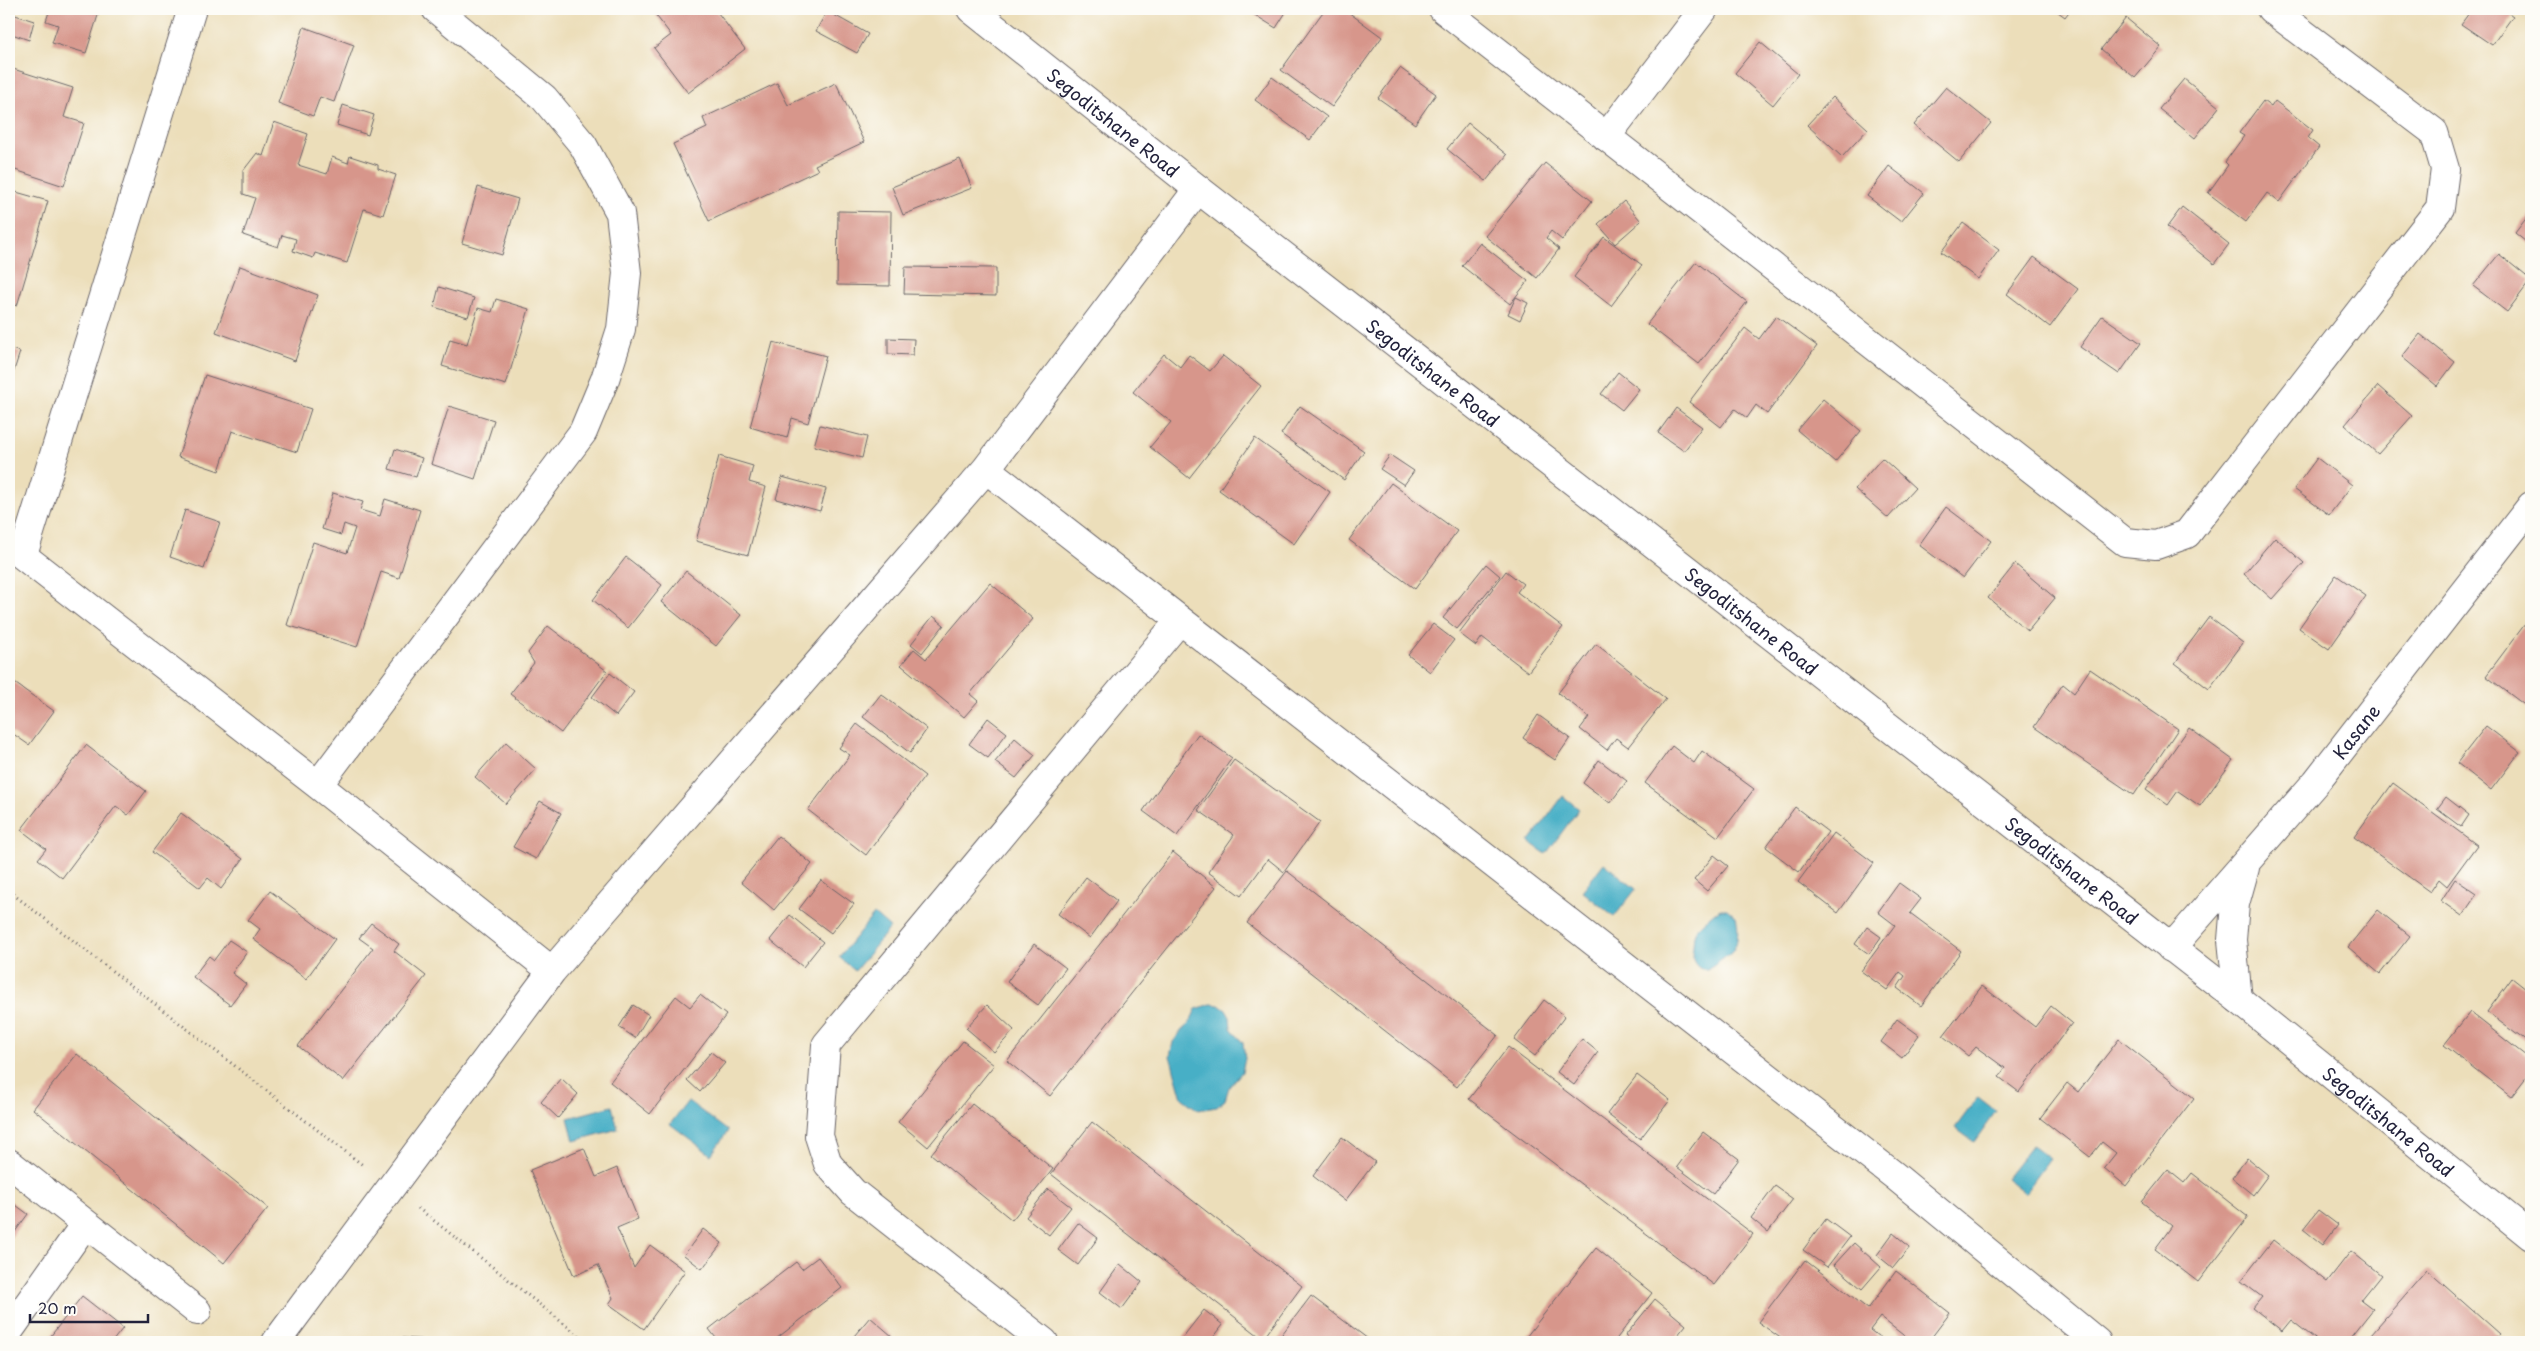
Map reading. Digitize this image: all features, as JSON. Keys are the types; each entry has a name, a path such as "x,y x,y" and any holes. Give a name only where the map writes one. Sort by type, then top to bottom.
{"street":[{"path":"192,9 16,550 318,785 552,971"},
{"path":"318,785 583,432 605,379 621,329 628,273 620,213 583,145 544,98 436,9"},
{"name":"Segoditshane Road","path":"971,9 1198,189 2238,999 2531,1236"},
{"path":"1443,9 2125,542 2156,545 2186,534 2440,208 2445,169 2434,132 2271,9"},
{"path":"1606,137 1704,9"},
{"path":"276,1342 552,971 986,469 1198,189"},
{"path":"986,469 1895,1176 2097,1342"},
{"name":"Kasane","path":"2171,948 2316,782 2531,506"},
{"path":"1044,1342 853,1192 828,1164 819,1136 826,1045 1180,620"},
{"path":"2238,999 2232,940 2235,904 2246,862"},
{"path":"9,1164 197,1311"},
{"path":"9,1331 85,1224"}],"path":[{"path":"9,890 588,1342"}],"water":[{"path":"1563,796 1579,809 1546,854 1529,842"},
{"path":"1604,863 1636,889 1614,917 1582,891"},
{"path":"1721,909 1727,909 1736,917 1738,926 1737,941 1730,954 1708,969 1700,969 1692,956 1694,934 1702,923"},
{"path":"874,914 890,928 855,971 839,957"},
{"path":"1211,1004 1219,1005 1226,1010 1230,1017 1231,1028 1243,1043 1245,1058 1242,1072 1229,1087 1225,1100 1217,1107 1198,1110 1182,1098 1170,1056 1173,1042 1189,1024 1196,1009"},
{"path":"1978,1097 1996,1111 1974,1142 1955,1128"},
{"path":"688,1101 728,1131 711,1155 670,1124"},
{"path":"612,1106 618,1129 574,1141 568,1118"},
{"path":"2032,1145 2050,1159 2025,1193 2006,1178"}],"building":[{"path":"50,9 100,9 86,53 52,43 58,25 46,21"},
{"path":"651,9 715,9 745,49 688,93 654,48 671,35"},
{"path":"1245,9 1288,9 1276,28"},
{"path":"1325,9 1344,9 1382,37 1332,107 1281,70"},
{"path":"2054,9 2071,9 2065,17"},
{"path":"2472,9 2503,9 2513,16 2492,45 2461,24"},
{"path":"827,11 868,34 857,53 816,31"},
{"path":"9,13 34,21 29,40 9,33"},
{"path":"2126,18 2161,47 2135,78 2101,49"},
{"path":"304,27 354,45 334,102 320,97 313,116 278,103"},
{"path":"1760,42 1798,74 1773,105 1735,73"},
{"path":"10,68 73,88 64,117 84,123 64,186 9,168"},
{"path":"1400,68 1436,94 1415,124 1378,98"},
{"path":"1272,77 1327,117 1310,140 1255,100"},
{"path":"2184,79 2219,107 2195,138 2159,109"},
{"path":"777,83 788,105 836,83 864,142 815,165 818,170 709,221 673,144 707,128 703,118"},
{"path":"1946,87 1991,123 1959,162 1914,125"},
{"path":"1833,97 1868,129 1842,157 1807,125"},
{"path":"2263,101 2271,107 2275,101 2313,130 2308,138 2319,147 2279,202 2267,193 2246,222 2208,193 2228,165 2225,162 2244,136 2239,133"},
{"path":"343,105 374,115 368,135 337,125"},
{"path":"274,122 308,134 298,165 327,174 332,157 348,163 350,156 378,165 378,169 396,175 383,215 364,209 347,263 315,253 313,258 293,251 296,239 282,235 278,247 243,235 255,198 243,194 243,171 257,153 263,156"},
{"path":"1468,123 1507,155 1486,181 1447,149"},
{"path":"960,159 972,188 903,215 892,187"},
{"path":"1545,163 1592,201 1562,240 1551,231 1546,238 1559,249 1537,278 1485,236"},
{"path":"1889,166 1924,193 1901,222 1867,196"},
{"path":"478,187 518,199 502,255 462,243"},
{"path":"9,190 48,201 17,306 9,303"},
{"path":"1624,201 1641,221 1615,244 1598,224"},
{"path":"2182,207 2229,244 2214,264 2167,227"},
{"path":"838,211 891,212 890,286 837,285"},
{"path":"2531,212 2531,246 2515,233"},
{"path":"1963,223 1999,250 1978,279 1941,252"},
{"path":"1604,237 1642,265 1611,306 1574,277"},
{"path":"1480,243 1528,281 1510,304 1462,266"},
{"path":"2499,254 2531,280 2507,312 2473,286"},
{"path":"2034,257 2078,289 2050,327 2007,294"},
{"path":"1696,262 1747,302 1699,364 1647,324"},
{"path":"240,266 318,295 295,361 216,332"},
{"path":"905,267 996,268 996,296 904,294"},
{"path":"439,287 474,298 468,317 434,307"},
{"path":"1516,297 1528,303 1520,320 1508,314"},
{"path":"496,299 529,309 506,385 442,366 450,339 467,344 478,308 492,312"},
{"path":"1776,316 1817,346 1767,414 1756,405 1747,418 1735,409 1721,427 1689,402 1745,328 1759,339"},
{"path":"2102,316 2141,343 2119,374 2080,347"},
{"path":"2420,334 2455,362 2437,386 2402,357"},
{"path":"888,338 914,339 913,355 888,354"},
{"path":"773,342 826,356 808,423 792,418 787,438 750,427"},
{"path":"9,348 20,352 9,386"},
{"path":"1164,354 1180,367 1189,355 1210,371 1223,356 1261,386 1189,478 1150,447 1171,422 1133,392"},
{"path":"1618,372 1639,389 1622,410 1601,394"},
{"path":"205,375 311,409 297,452 232,431 219,471 178,457"},
{"path":"2378,386 2412,416 2378,454 2345,425"},
{"path":"1823,399 1861,431 1835,462 1797,430"},
{"path":"449,406 494,420 475,479 431,464"},
{"path":"1300,406 1364,451 1344,480 1281,434"},
{"path":"1676,408 1702,427 1684,451 1658,433"},
{"path":"820,425 867,437 862,458 814,446"},
{"path":"1255,438 1330,492 1294,544 1219,490"},
{"path":"395,449 422,458 416,477 389,469"},
{"path":"1390,455 1414,471 1404,485 1380,469"},
{"path":"719,456 753,466 749,482 766,487 748,555 696,541"},
{"path":"1882,458 1915,488 1888,518 1855,489"},
{"path":"2317,458 2352,485 2329,515 2294,489"},
{"path":"782,477 826,489 820,511 776,499"},
{"path":"1391,483 1457,531 1415,589 1349,540"},
{"path":"333,493 363,502 360,510 380,516 385,499 420,510 399,578 381,572 357,647 287,625 313,542 347,553 355,528 344,524 341,535 322,529"},
{"path":"1946,507 1991,541 1963,578 1919,545"},
{"path":"185,510 220,522 204,569 170,557"},
{"path":"2275,537 2304,563 2272,599 2244,574"},
{"path":"626,557 662,585 628,628 593,600"},
{"path":"1486,564 1500,576 1457,629 1443,618"},
{"path":"2015,564 2055,598 2028,631 1988,598"},
{"path":"686,571 741,615 716,646 661,602"},
{"path":"1506,571 1523,584 1517,592 1563,627 1528,672 1482,637 1476,646 1459,633"},
{"path":"2336,575 2366,596 2329,649 2299,628"},
{"path":"990,583 1033,619 970,694 978,701 964,717 901,665 914,649 926,659"},
{"path":"933,616 944,625 922,653 911,644"},
{"path":"2209,617 2243,643 2209,689 2175,663"},
{"path":"2528,620 2531,623 2531,710 2486,676"},
{"path":"1433,624 1454,640 1430,672 1408,655"},
{"path":"548,626 607,671 561,733 510,694 534,663 528,653"},
{"path":"1596,644 1666,699 1628,747 1616,738 1607,750 1580,729 1589,717 1558,693"},
{"path":"2090,669 2178,729 2134,795 2034,727 2063,684 2074,693"},
{"path":"610,673 634,692 616,716 592,697"},
{"path":"9,679 54,711 29,745 9,731"},
{"path":"881,694 927,729 910,753 863,717"},
{"path":"1538,715 1570,738 1555,760 1523,738"},
{"path":"988,718 1007,733 988,758 969,744"},
{"path":"857,724 925,776 866,855 808,810 850,755 839,748"},
{"path":"2486,726 2520,752 2491,790 2457,763"},
{"path":"2189,728 2233,760 2200,806 2178,791 2168,805 2146,789"},
{"path":"1198,734 1232,758 1177,836 1143,811"},
{"path":"1015,738 1035,755 1016,778 995,762"},
{"path":"506,742 536,769 506,804 475,777"},
{"path":"86,745 146,791 128,815 116,806 62,878 38,859 46,849 21,830"},
{"path":"1672,746 1694,763 1702,751 1754,789 1718,837 1645,783"},
{"path":"1234,760 1320,822 1284,872 1268,859 1241,896 1208,872 1234,835 1198,810"},
{"path":"1599,760 1627,781 1610,803 1583,783"},
{"path":"2393,783 2477,845 2447,886 2439,879 2430,892 2354,837"},
{"path":"2446,797 2469,815 2461,827 2437,809"},
{"path":"540,801 561,813 536,859 513,847"},
{"path":"1795,807 1828,832 1799,872 1766,847"},
{"path":"181,813 243,859 221,889 208,878 200,888 152,852"},
{"path":"1834,833 1874,863 1838,913 1798,882"},
{"path":"778,836 812,864 774,910 741,882"},
{"path":"1173,852 1216,887 1050,1096 1007,1061"},
{"path":"1714,855 1728,866 1707,891 1694,880"},
{"path":"1287,871 1498,1035 1457,1087 1247,923"},
{"path":"1086,877 1117,901 1090,938 1058,914"},
{"path":"2455,879 2477,894 2462,916 2441,901"},
{"path":"821,880 854,904 831,933 799,909"},
{"path":"1899,883 1921,899 1910,913 1961,951 1921,1006 1897,988 1905,976 1900,972 1887,990 1861,971 1895,925 1878,912"},
{"path":"270,891 335,939 306,979 253,939 260,929 248,920"},
{"path":"2378,910 2410,936 2380,974 2348,947"},
{"path":"790,915 823,942 803,967 770,940"},
{"path":"371,923 399,944 394,951 426,976 343,1081 298,1046 373,948 359,938"},
{"path":"1867,927 1881,937 1869,954 1855,944"},
{"path":"229,940 247,952 232,973 246,984 230,1005 193,977 209,956 214,960"},
{"path":"1034,944 1066,968 1038,1005 1007,982"},
{"path":"2512,978 2531,993 2531,1045 2487,1012"},
{"path":"1982,986 2035,1027 2051,1006 2072,1023 2019,1092 1999,1077 2005,1068 1976,1047 1968,1056 1943,1036"},
{"path":"700,995 726,1015 650,1114 610,1082 676,996 690,1007"},
{"path":"1544,1000 1565,1016 1535,1056 1514,1040"},
{"path":"633,1005 649,1015 635,1038 619,1027"},
{"path":"987,1005 1014,1030 994,1052 966,1028"},
{"path":"2470,1012 2531,1060 2531,1071 2511,1097 2444,1045"},
{"path":"1897,1019 1919,1035 1902,1058 1881,1042"},
{"path":"1582,1039 1598,1052 1574,1085 1557,1072"},
{"path":"2119,1039 2194,1098 2126,1186 2104,1168 2116,1153 2102,1142 2090,1157 2040,1118 2067,1083 2078,1092"},
{"path":"963,1041 994,1065 928,1147 898,1122"},
{"path":"1508,1047 1753,1234 1714,1285 1469,1099"},
{"path":"711,1052 725,1063 700,1092 687,1080"},
{"path":"77,1054 268,1208 224,1263 33,1109"},
{"path":"1637,1075 1670,1100 1640,1139 1607,1114"},
{"path":"561,1078 578,1094 558,1118 541,1102"},
{"path":"972,1104 1053,1169 1012,1220 931,1154"},
{"path":"1092,1122 1302,1286 1263,1339 1051,1174"},
{"path":"1703,1132 1739,1159 1713,1194 1677,1167"},
{"path":"1342,1137 1375,1162 1345,1201 1313,1176"},
{"path":"584,1148 596,1177 617,1168 638,1219 617,1228 634,1268 650,1245 685,1271 644,1329 609,1304 613,1298 598,1265 574,1276 530,1170"},
{"path":"2247,1158 2268,1175 2253,1195 2232,1178"},
{"path":"2168,1170 2184,1183 2192,1173 2248,1217 2198,1282 2155,1249 2172,1226 2142,1202"},
{"path":"1775,1186 1793,1199 1768,1232 1751,1218"},
{"path":"1048,1189 1071,1207 1049,1235 1026,1217"},
{"path":"9,1200 28,1214 9,1240"},
{"path":"2318,1210 2338,1225 2323,1245 2303,1229"},
{"path":"1826,1219 1850,1237 1827,1267 1803,1250"},
{"path":"1078,1223 1098,1238 1078,1265 1058,1250"},
{"path":"703,1229 722,1243 702,1269 684,1255"},
{"path":"1893,1233 1910,1247 1893,1268 1877,1255"},
{"path":"2273,1240 2327,1282 2351,1251 2381,1275 2361,1300 2373,1309 2347,1342 2319,1342 2291,1320 2282,1331 2253,1308 2262,1297 2241,1281"},
{"path":"1854,1243 1881,1267 1862,1289 1834,1265"},
{"path":"1596,1248 1652,1293 1614,1342 1522,1342"},
{"path":"818,1257 842,1288 772,1342 719,1342 709,1329 796,1262 802,1269"},
{"path":"1805,1260 1868,1309 1896,1271 1950,1313 1928,1342 1912,1342 1880,1317 1870,1330 1886,1342 1786,1342 1758,1322"},
{"path":"1120,1264 1142,1282 1122,1309 1100,1292"},
{"path":"2427,1270 2499,1334 2492,1342 2364,1342"},
{"path":"82,1296 123,1328 112,1342 46,1342"},
{"path":"1311,1296 1372,1342 1276,1342"},
{"path":"1655,1299 1686,1325 1672,1342 1633,1342 1625,1336"},
{"path":"1204,1310 1223,1325 1210,1342 1179,1342"},
{"path":"870,1317 892,1336 887,1342 849,1342"},
{"path":"403,1338 442,1341 442,1342 403,1342"}]}
